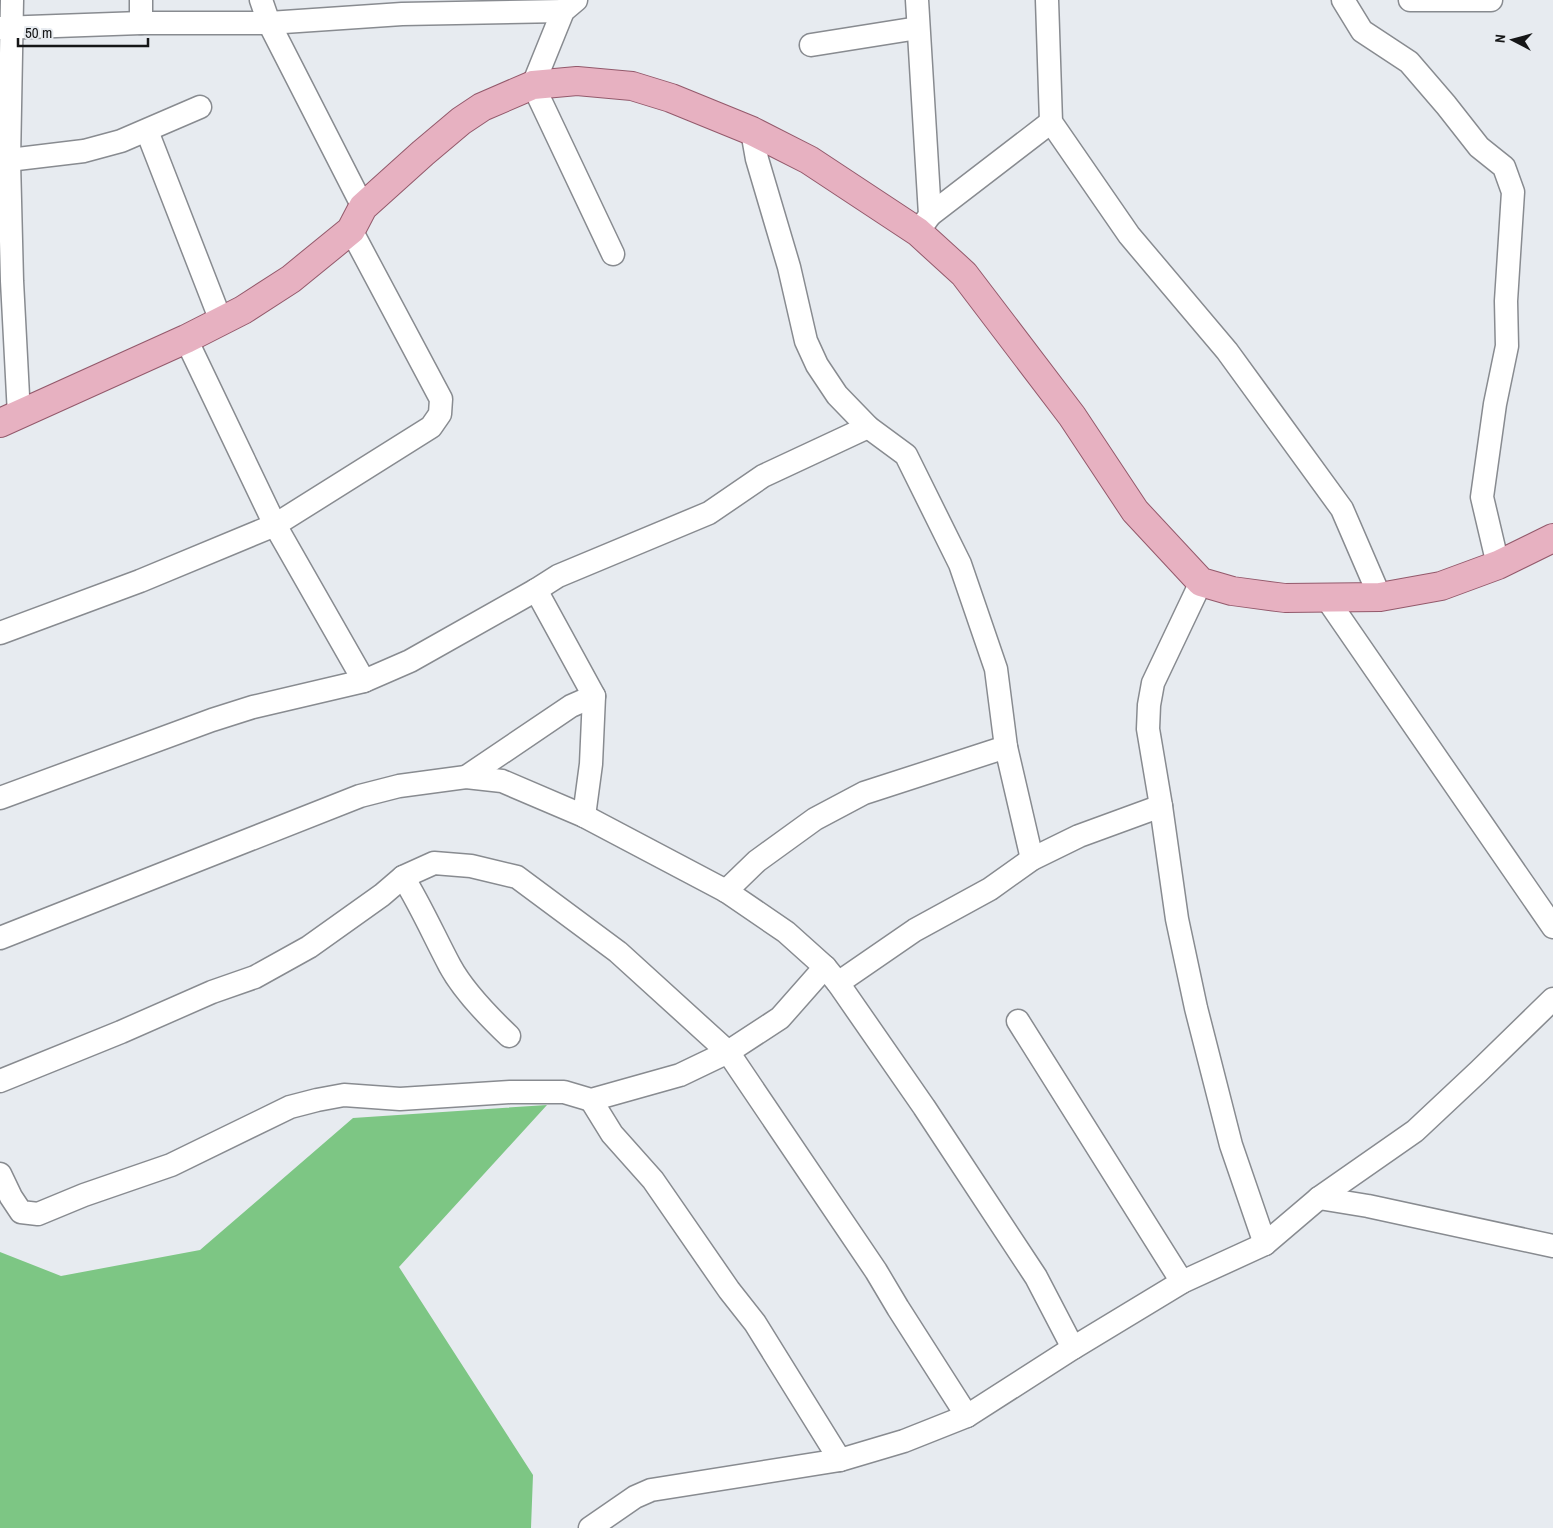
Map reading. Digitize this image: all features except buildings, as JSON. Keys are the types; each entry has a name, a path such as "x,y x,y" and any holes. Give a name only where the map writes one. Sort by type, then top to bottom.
{"main road":[{"path":"9,419 186,339 242,310 291,279 423,153 461,121 482,107 534,85 578,81 632,86 671,98 752,131 809,160 924,224 1072,416 1135,511 1201,582 1232,591 1276,597 1380,597 1441,586 1498,565 1553,538"}],"street":[{"path":"9,419 5,161 6,27 12,0"},
{"path":"141,0 141,23"},
{"path":"0,633 140,581 275,526 431,427 440,414 441,399 269,23 261,0"},
{"path":"269,23 270,0"},
{"path":"917,0 924,224"},
{"path":"1047,0 1051,122 1129,235 1227,351 1342,510 1380,597"},
{"path":"1343,0 1362,30 1409,62 1479,147 1504,167 1513,192 1507,274 1507,346 1495,404 1482,497 1498,565"},
{"path":"1410,0 1491,0"},
{"path":"6,27 141,23 269,23 402,7 570,6 534,85 614,254"},
{"path":"811,45 918,28"},
{"path":"5,161 84,151 121,142 200,107"},
{"path":"924,224 1051,122"},
{"path":"147,131 221,321"},
{"path":"752,131 757,159 789,267 806,341 817,365 838,395 868,427 906,455 960,564 996,669 1006,747 1032,859"},
{"path":"186,339 275,526 364,681"},
{"path":"0,798 253,707 364,681 410,661 558,576 709,513 763,476 868,427"},
{"path":"1201,582 1153,683 1149,705 1148,729 1162,806 1177,919 1200,1028 1231,1145 1265,1244"},
{"path":"536,590 594,696 591,764 584,816"},
{"path":"1328,598 1553,927"},
{"path":"466,777 571,706 594,696"},
{"path":"726,891 756,861 814,819 864,793 1006,747"},
{"path":"0,938 360,796 399,786 466,777 502,781 584,816 726,891 786,932 831,975 924,1107 1036,1277 1073,1348"},
{"path":"0,1174 21,1212 38,1214 84,1194 171,1165 290,1107 317,1100 344,1095 400,1099 510,1092 564,1092 591,1100 680,1075 728,1052 780,1018 831,975 990,889 1032,859 1079,836 1162,806"},
{"path":"0,1081 121,1032 212,992 255,977 309,947 382,895 403,877 434,863 471,866 517,877 618,952 728,1052 876,1271 967,1416"},
{"path":"403,877 420,906 450,967 466,990 509,1036"},
{"path":"590,1528 636,1497 651,1490 840,1460 904,1441 967,1416 1073,1348 1182,1282 1265,1244 1320,1198 1415,1131 1553,999"},
{"path":"1018,1022 1182,1282"},
{"path":"591,1100 612,1134 653,1180 729,1290 755,1323 840,1460"},
{"path":"1320,1198 1368,1206 1553,1246"}],"green space":[{"path":"547,1105 399,1267 533,1475 531,1528 0,1528 0,1252 61,1276 200,1250 353,1118"}]}
